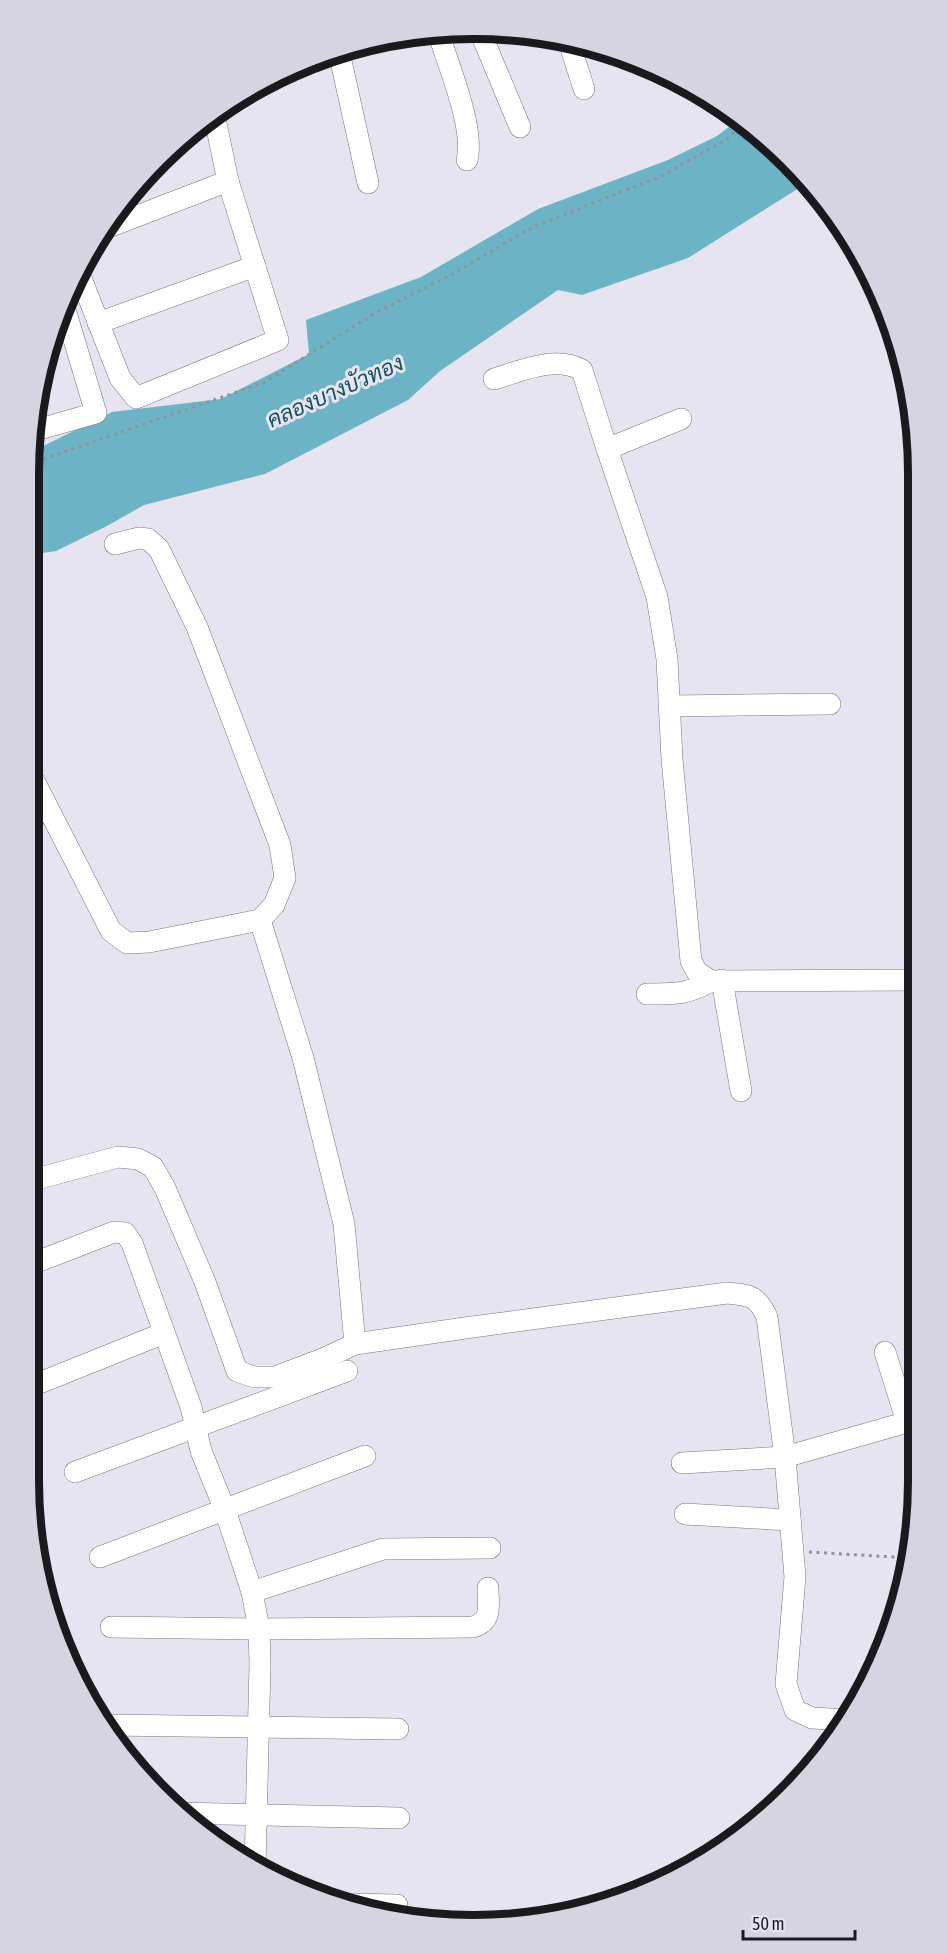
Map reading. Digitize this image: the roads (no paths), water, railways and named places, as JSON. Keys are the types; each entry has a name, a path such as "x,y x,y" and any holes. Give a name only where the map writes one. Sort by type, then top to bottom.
{"street":[{"path":"483,39 520,127"},
{"path":"441,40 466,122 469,139 467,160"},
{"path":"572,50 584,89"},
{"path":"341,60 368,183"},
{"path":"83,283 120,378 136,398 278,340 228,181 216,124"},
{"path":"118,223 228,181"},
{"path":"98,322 255,266"},
{"path":"42,428 96,412 63,332"},
{"path":"494,379 552,363 571,364 582,370 657,597 667,659 672,759 689,949 691,961 697,972 717,980 908,980"},
{"path":"607,449 681,419"},
{"path":"39,792 111,931 127,943 149,942 260,920 274,905 285,878 280,845 201,638 159,549 148,539 139,538 114,544"},
{"path":"670,706 830,704"},
{"path":"260,920 303,1058 344,1224 355,1344"},
{"path":"647,994 683,994 717,980"},
{"path":"717,980 741,1091"},
{"path":"39,1178 118,1157 138,1159 153,1167 165,1188 205,1282 237,1371 254,1377 275,1377 355,1344 727,1293 749,1295 761,1304 767,1317 785,1457 795,1577 786,1684 795,1710 812,1718 837,1719"},
{"path":"39,1260 114,1232 125,1233 132,1244 196,1427 201,1451 225,1510 252,1592 259,1629 255,1857"},
{"path":"42,1382 164,1333"},
{"path":"885,1352 908,1409"},
{"path":"75,1472 347,1371"},
{"path":"682,1463 785,1457 908,1422"},
{"path":"100,1557 365,1456"},
{"path":"685,1514 790,1520"},
{"path":"252,1592 383,1549 490,1548"},
{"path":"111,1627 473,1628 487,1619 488,1588"},
{"path":"114,1725 398,1729"},
{"path":"195,1813 399,1818"},
{"path":"379,1905 397,1905"}],"water":[{"name":"คลองบางบัวทอง","path":"732,125 781,166 800,187 688,258 582,295 558,290 440,371 408,400 265,474 144,505 56,551 39,554 40,448 112,412 221,399 309,354 306,320 421,277 538,209 668,160 717,136"}]}
